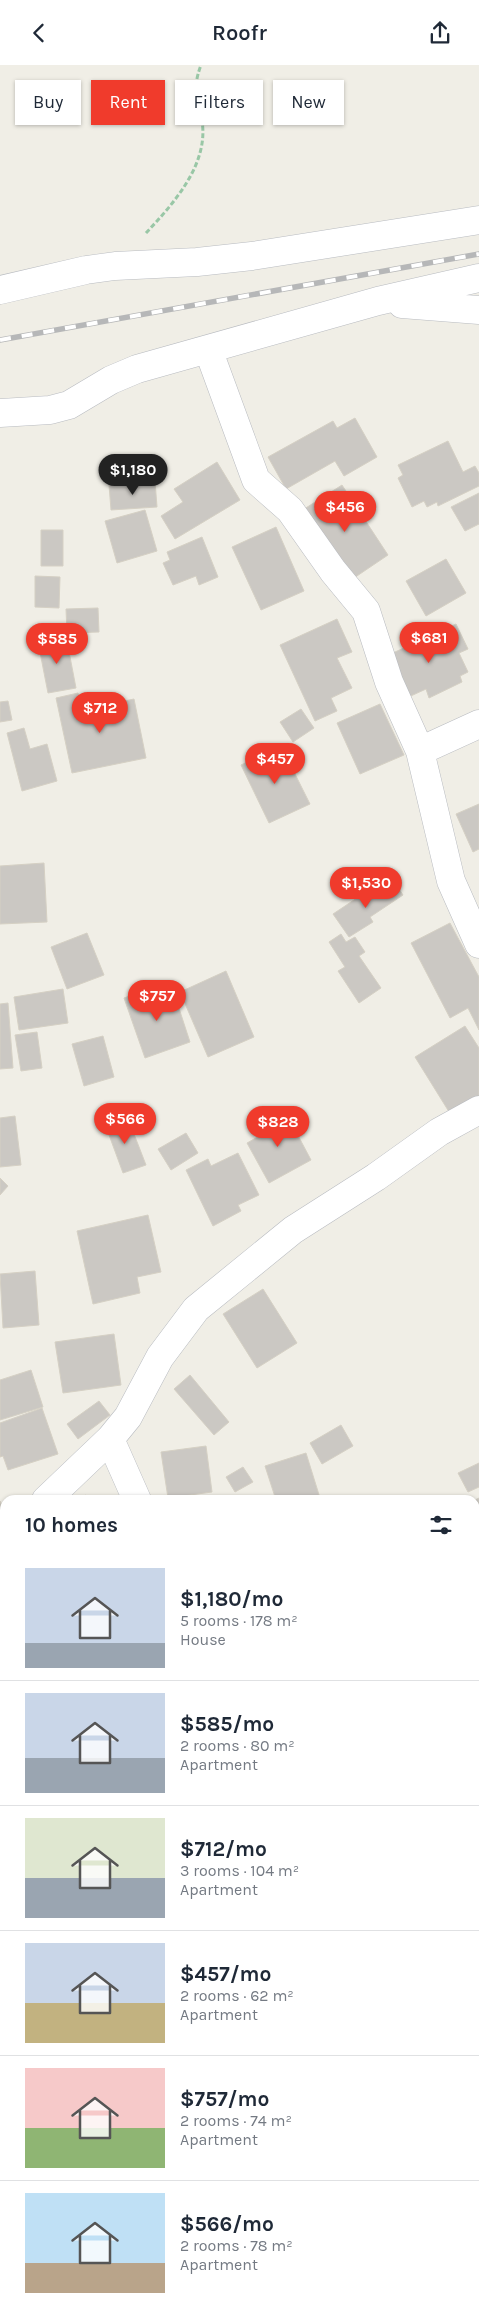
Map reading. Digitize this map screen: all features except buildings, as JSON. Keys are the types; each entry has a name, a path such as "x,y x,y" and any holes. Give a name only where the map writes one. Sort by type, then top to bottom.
{"street":[{"path":"0,290 63,275 115,266 197,262 252,256 479,220"},
{"path":"0,413 50,410 68,405 111,380 137,369 378,301 479,277"},
{"path":"378,301 479,310"},
{"path":"208,349 256,480 290,511 333,571 366,611 389,682 420,751 451,881 479,944"},
{"path":"420,751 479,724"},
{"path":"51,1495 110,1439 128,1417 160,1357 196,1309 293,1230 376,1177 439,1132 479,1110"},
{"path":"110,1439 135,1495"}],"path":[{"path":"115,266 150,228 194,173 204,138 202,120 196,98 196,84 201,65"}],"railway":[{"path":"0,340 479,254"}]}
